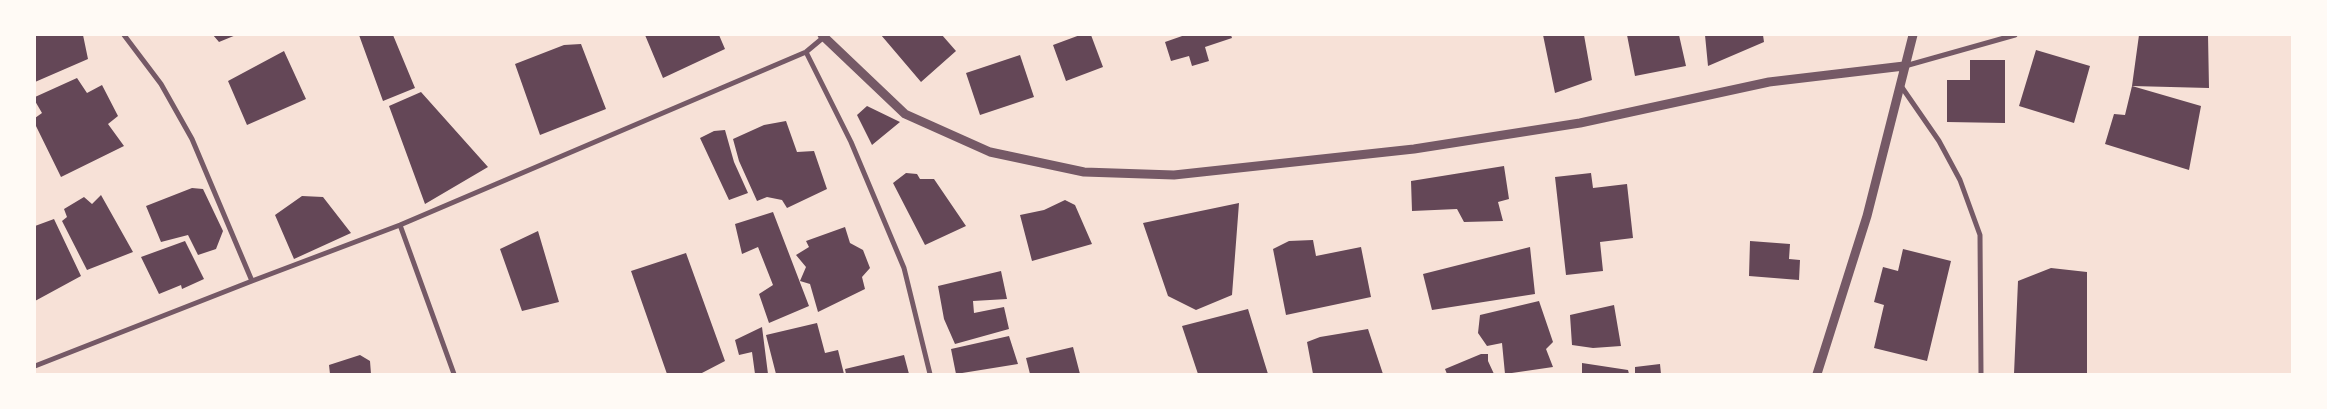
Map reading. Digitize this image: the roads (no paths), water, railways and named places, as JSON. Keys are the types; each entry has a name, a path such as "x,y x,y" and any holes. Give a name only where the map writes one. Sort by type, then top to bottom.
{"street":[{"path":"124,35 161,84 192,139 252,280"},
{"path":"1817,374 1867,216 1913,35"},
{"path":"35,366 252,280 400,226 806,52 823,36 905,114 990,152 1084,172 1174,175 1414,149 1580,123 1769,82 1904,66 2015,35"},
{"path":"806,52 851,142 904,268 930,374"},
{"path":"1901,86 1938,141 1960,180 1980,235 1981,374"},
{"path":"400,226 454,374"}]}
